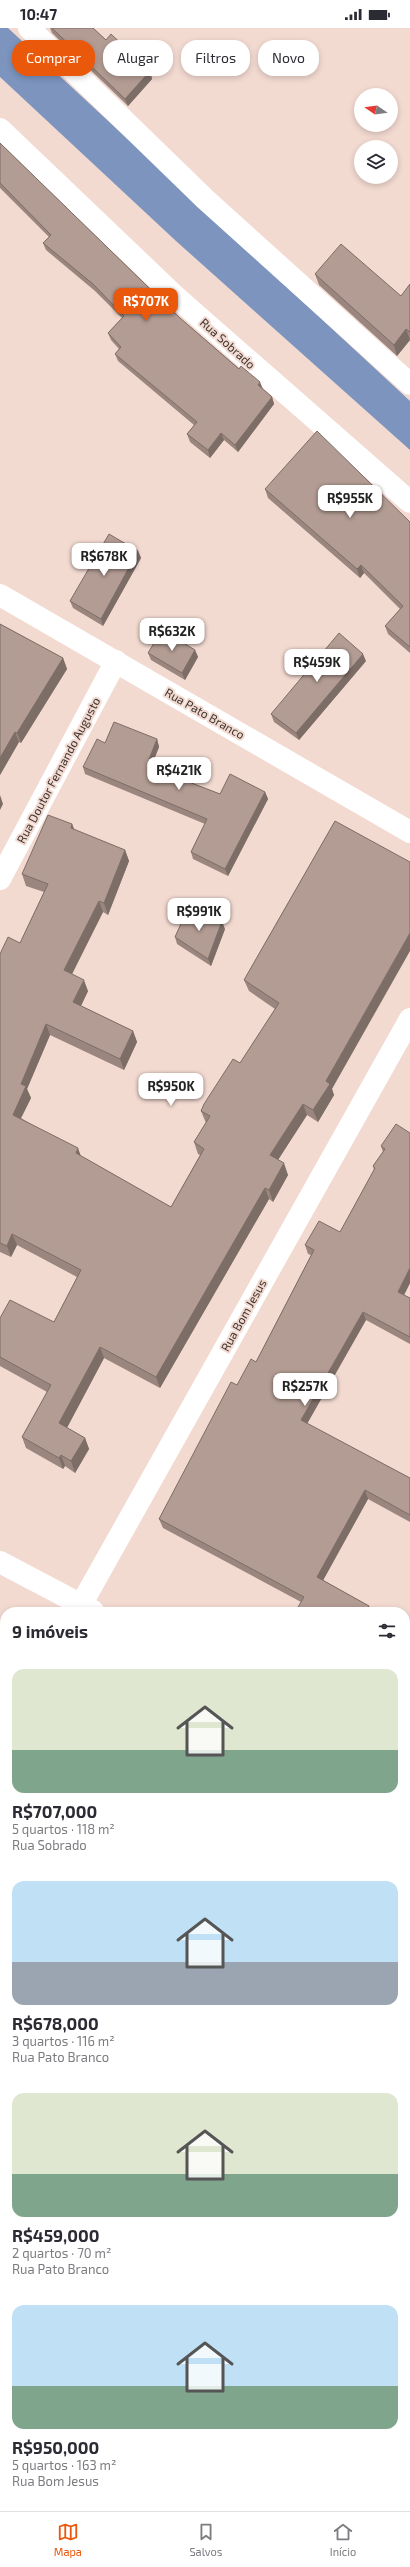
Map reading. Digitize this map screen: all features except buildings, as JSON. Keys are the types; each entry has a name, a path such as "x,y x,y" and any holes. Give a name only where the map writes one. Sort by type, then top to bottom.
{"street":[{"path":"29,28 205,199 410,384"},
{"name":"Rua Sobrado","path":"0,129 175,296 410,502"},
{"name":"Rua Pato Branco","path":"0,595 410,832"},
{"name":"Rua Doutor Fernando Augusto","path":"0,879 116,661"},
{"name":"Rua Bom Jesus","path":"86,1607 410,1019"},
{"path":"0,1562 79,1607"}],"water":[{"path":"0,28 8,28 21,40 12,40 12,76 60,76 410,401 410,450 176,241 0,77"}]}
